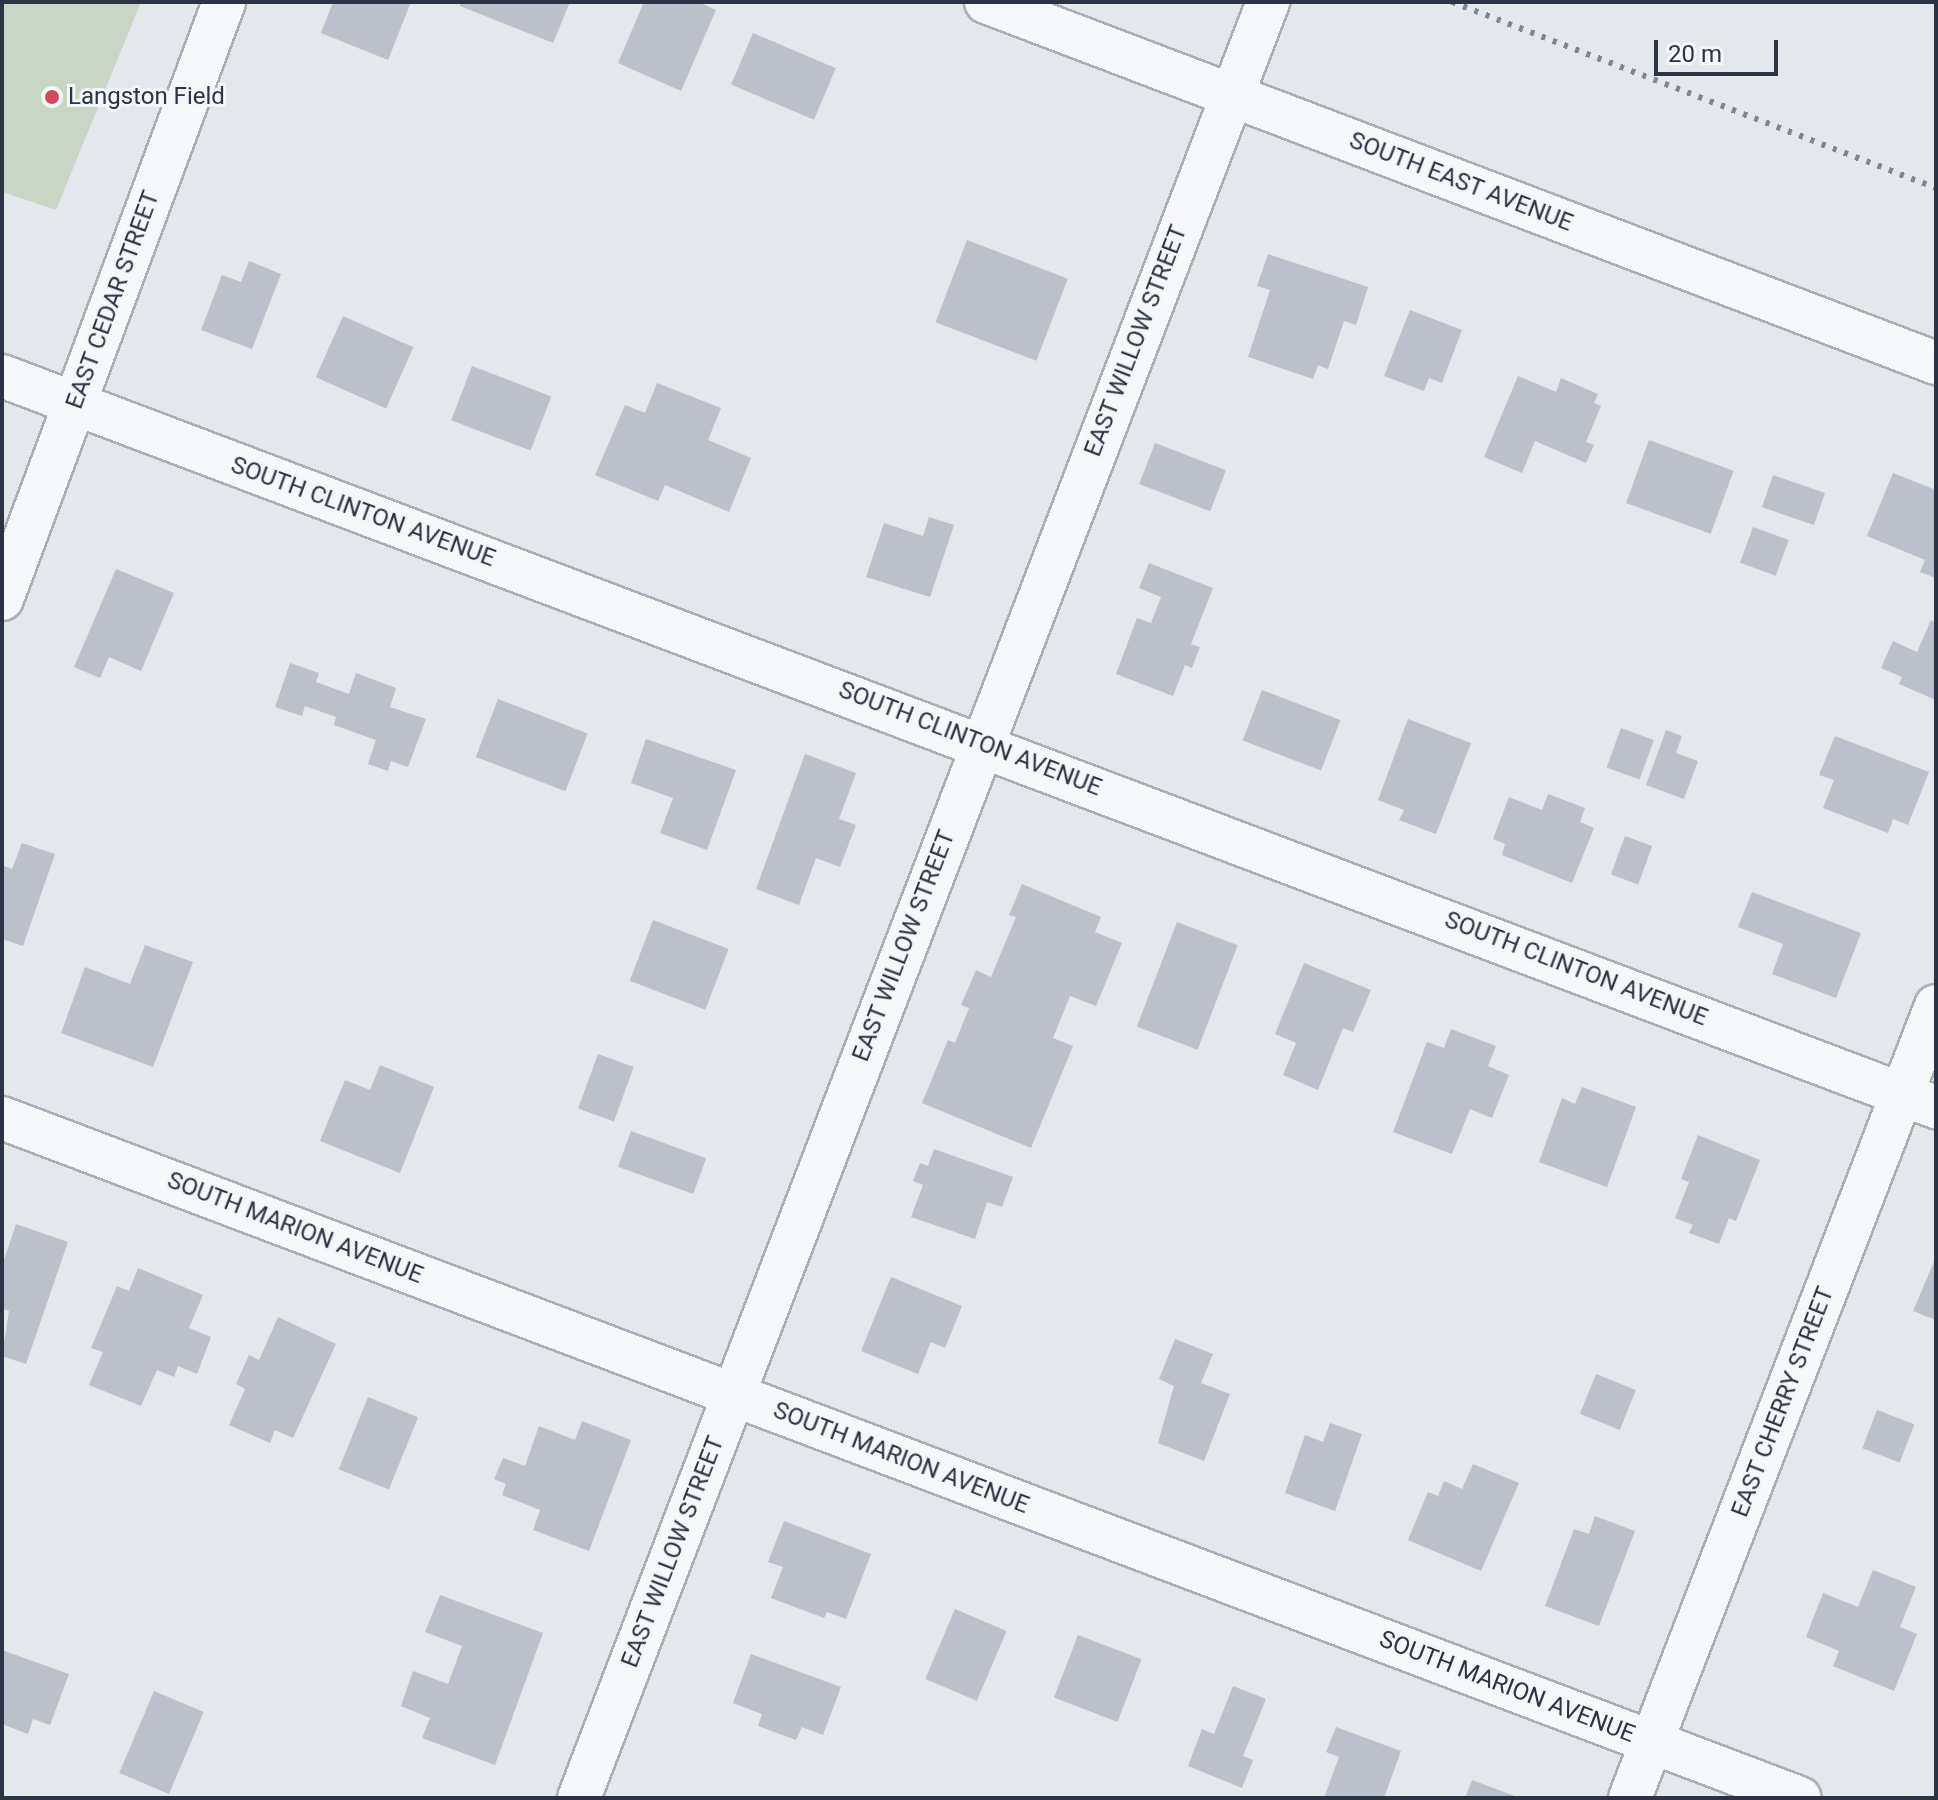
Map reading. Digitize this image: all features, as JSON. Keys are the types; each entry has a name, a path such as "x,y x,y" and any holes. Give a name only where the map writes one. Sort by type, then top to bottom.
{"street":[{"name":"EAST CEDAR STREET","path":"2,599 224,2"},
{"name":"SOUTH EAST AVENUE","path":"986,2 1936,363"},
{"name":"EAST WILLOW STREET","path":"579,1798 1268,2"},
{"name":"SOUTH CLINTON AVENUE","path":"2,376 982,743 1919,1100"},
{"name":"EAST CHERRY STREET","path":"1630,1798 1919,1100 1936,1006"},
{"name":"SOUTH MARION AVENUE","path":"2,1118 1800,1798"}],"green space":[{"name":"Langston Field","path":"2,2 141,2 56,210 2,192"}],"building":[{"path":"333,2 411,2 388,60 321,33"},
{"path":"461,2 570,2 553,43 460,6"},
{"path":"644,2 698,2 716,10 681,91 618,63"},
{"path":"753,33 836,68 814,120 731,85"},
{"path":"967,240 1068,279 1036,361 935,322"},
{"path":"1268,254 1368,287 1356,325 1344,321 1328,369 1318,365 1313,379 1248,357 1270,290 1257,286"},
{"path":"249,261 281,274 252,349 201,330 222,275 241,282"},
{"path":"1410,310 1462,330 1442,383 1429,378 1424,391 1384,376"},
{"path":"343,316 413,347 386,409 316,377"},
{"path":"472,366 551,396 531,451 451,420"},
{"path":"1518,376 1556,392 1561,378 1598,394 1594,403 1601,406 1586,442 1594,445 1586,463 1535,441 1522,473 1484,457"},
{"path":"657,383 721,408 708,440 751,458 729,512 665,485 658,501 595,475 625,405 645,413"},
{"path":"1649,440 1734,471 1711,534 1626,503"},
{"path":"1155,443 1226,470 1210,511 1139,484"},
{"path":"1893,473 1936,490 1936,578 1920,572 1925,560 1867,536"},
{"path":"1773,475 1825,493 1814,525 1762,507"},
{"path":"929,517 954,525 930,597 866,577 884,523 923,536"},
{"path":"1753,527 1789,540 1776,576 1740,563"},
{"path":"1149,563 1213,588 1191,644 1200,647 1192,668 1185,665 1173,696 1116,674 1137,618 1151,623 1161,597 1139,588"},
{"path":"116,569 174,593 141,671 109,657 100,678 74,667"},
{"path":"1931,620 1936,623 1936,700 1899,684 1902,677 1881,668 1893,641 1917,652"},
{"path":"290,663 319,673 316,682 349,694 356,673 396,688 390,707 426,719 408,767 391,761 388,771 368,764 376,740 334,725 336,717 305,706 302,716 275,707"},
{"path":"1262,690 1340,720 1321,771 1243,740"},
{"path":"498,699 588,733 565,791 476,757"},
{"path":"1408,719 1471,743 1436,834 1399,820 1404,810 1378,800"},
{"path":"1621,728 1654,740 1640,779 1607,767"},
{"path":"1666,730 1682,736 1676,753 1698,761 1684,799 1646,785"},
{"path":"1835,736 1929,772 1908,825 1893,819 1888,833 1823,808 1834,780 1819,775"},
{"path":"646,739 736,770 707,850 660,833 673,798 631,783"},
{"path":"805,754 856,773 839,819 856,825 840,867 816,858 799,905 756,889"},
{"path":"1548,794 1585,808 1580,822 1594,828 1572,883 1502,855 1505,844 1493,839 1509,797 1542,810"},
{"path":"1625,836 1652,846 1638,884 1611,875"},
{"path":"22,843 55,854 23,946 2,939 2,865 12,869"},
{"path":"1022,884 1101,917 1095,932 1122,943 1096,1006 1070,996 1053,1038 1073,1046 1031,1148 922,1103 948,1040 955,1043 969,1008 961,1005 976,970 991,977 1016,917 1009,915"},
{"path":"1752,892 1861,933 1836,998 1772,974 1783,944 1738,927"},
{"path":"653,920 729,949 705,1010 630,981"},
{"path":"1177,922 1238,945 1198,1050 1137,1027"},
{"path":"145,945 193,962 153,1067 61,1033 85,967 130,984"},
{"path":"1304,963 1371,990 1353,1032 1343,1028 1318,1090 1283,1075 1296,1043 1275,1034"},
{"path":"1451,1029 1496,1046 1488,1066 1509,1075 1492,1118 1470,1109 1452,1154 1393,1132 1427,1042 1444,1048"},
{"path":"598,1054 634,1067 614,1121 578,1109"},
{"path":"380,1065 434,1087 400,1173 320,1141 345,1080 370,1090"},
{"path":"1582,1087 1636,1107 1607,1187 1539,1162 1562,1098 1575,1104"},
{"path":"631,1131 706,1158 693,1194 618,1167"},
{"path":"1698,1135 1760,1160 1736,1221 1729,1218 1719,1244 1689,1233 1693,1225 1675,1218 1689,1182 1681,1179"},
{"path":"934,1149 1013,1177 1002,1207 987,1202 975,1239 911,1217 923,1185 913,1181 920,1163 928,1166"},
{"path":"16,1224 68,1242 26,1364 2,1356 9,1311 2,1308 2,1266"},
{"path":"1936,1257 1936,1320 1913,1311"},
{"path":"138,1268 203,1295 189,1328 211,1337 197,1374 178,1366 174,1377 157,1370 141,1406 89,1385 103,1352 91,1348 117,1286 129,1291"},
{"path":"891,1277 962,1306 945,1348 931,1342 918,1374 861,1351"},
{"path":"278,1317 336,1344 293,1438 275,1430 270,1443 229,1425 245,1389 236,1384 249,1355 259,1360"},
{"path":"1175,1339 1213,1354 1201,1383 1230,1394 1204,1461 1158,1443 1174,1386 1159,1379"},
{"path":"1596,1374 1636,1390 1620,1430 1580,1414"},
{"path":"368,1397 418,1417 389,1490 339,1469"},
{"path":"1877,1410 1914,1424 1900,1463 1862,1448"},
{"path":"582,1421 631,1440 589,1551 533,1530 540,1510 502,1495 506,1484 494,1479 503,1458 525,1466 539,1426 575,1440"},
{"path":"1330,1423 1362,1434 1335,1511 1285,1493 1305,1435 1323,1442"},
{"path":"1473,1464 1519,1483 1481,1571 1408,1540 1428,1492 1438,1496 1444,1481 1462,1489"},
{"path":"1595,1516 1635,1531 1599,1626 1545,1606 1574,1529 1589,1534"},
{"path":"784,1521 871,1554 846,1619 827,1612 824,1618 771,1598 783,1567 768,1562"},
{"path":"1873,1570 1916,1587 1900,1627 1917,1634 1894,1691 1833,1666 1839,1651 1806,1637 1823,1593 1858,1607"},
{"path":"440,1595 543,1633 495,1765 422,1738 430,1718 401,1706 413,1671 448,1684 462,1646 425,1632"},
{"path":"955,1609 1007,1631 977,1701 925,1679"},
{"path":"1078,1635 1141,1659 1117,1722 1054,1698"},
{"path":"2,1650 69,1674 50,1725 33,1719 28,1734 2,1724"},
{"path":"751,1654 841,1687 823,1735 802,1727 796,1740 758,1726 762,1714 733,1703"},
{"path":"1233,1686 1266,1699 1243,1756 1253,1760 1242,1788 1188,1766 1202,1729 1214,1734"},
{"path":"154,1691 204,1712 169,1794 119,1773"},
{"path":"1336,1727 1401,1751 1384,1798 1324,1798 1339,1757 1326,1752"},
{"path":"1472,1780 1520,1798 1465,1798"}],"railway":[{"path":"1452,2 1936,188"}],"place":[{"name":"Langston Field","path":"52,97"}]}
